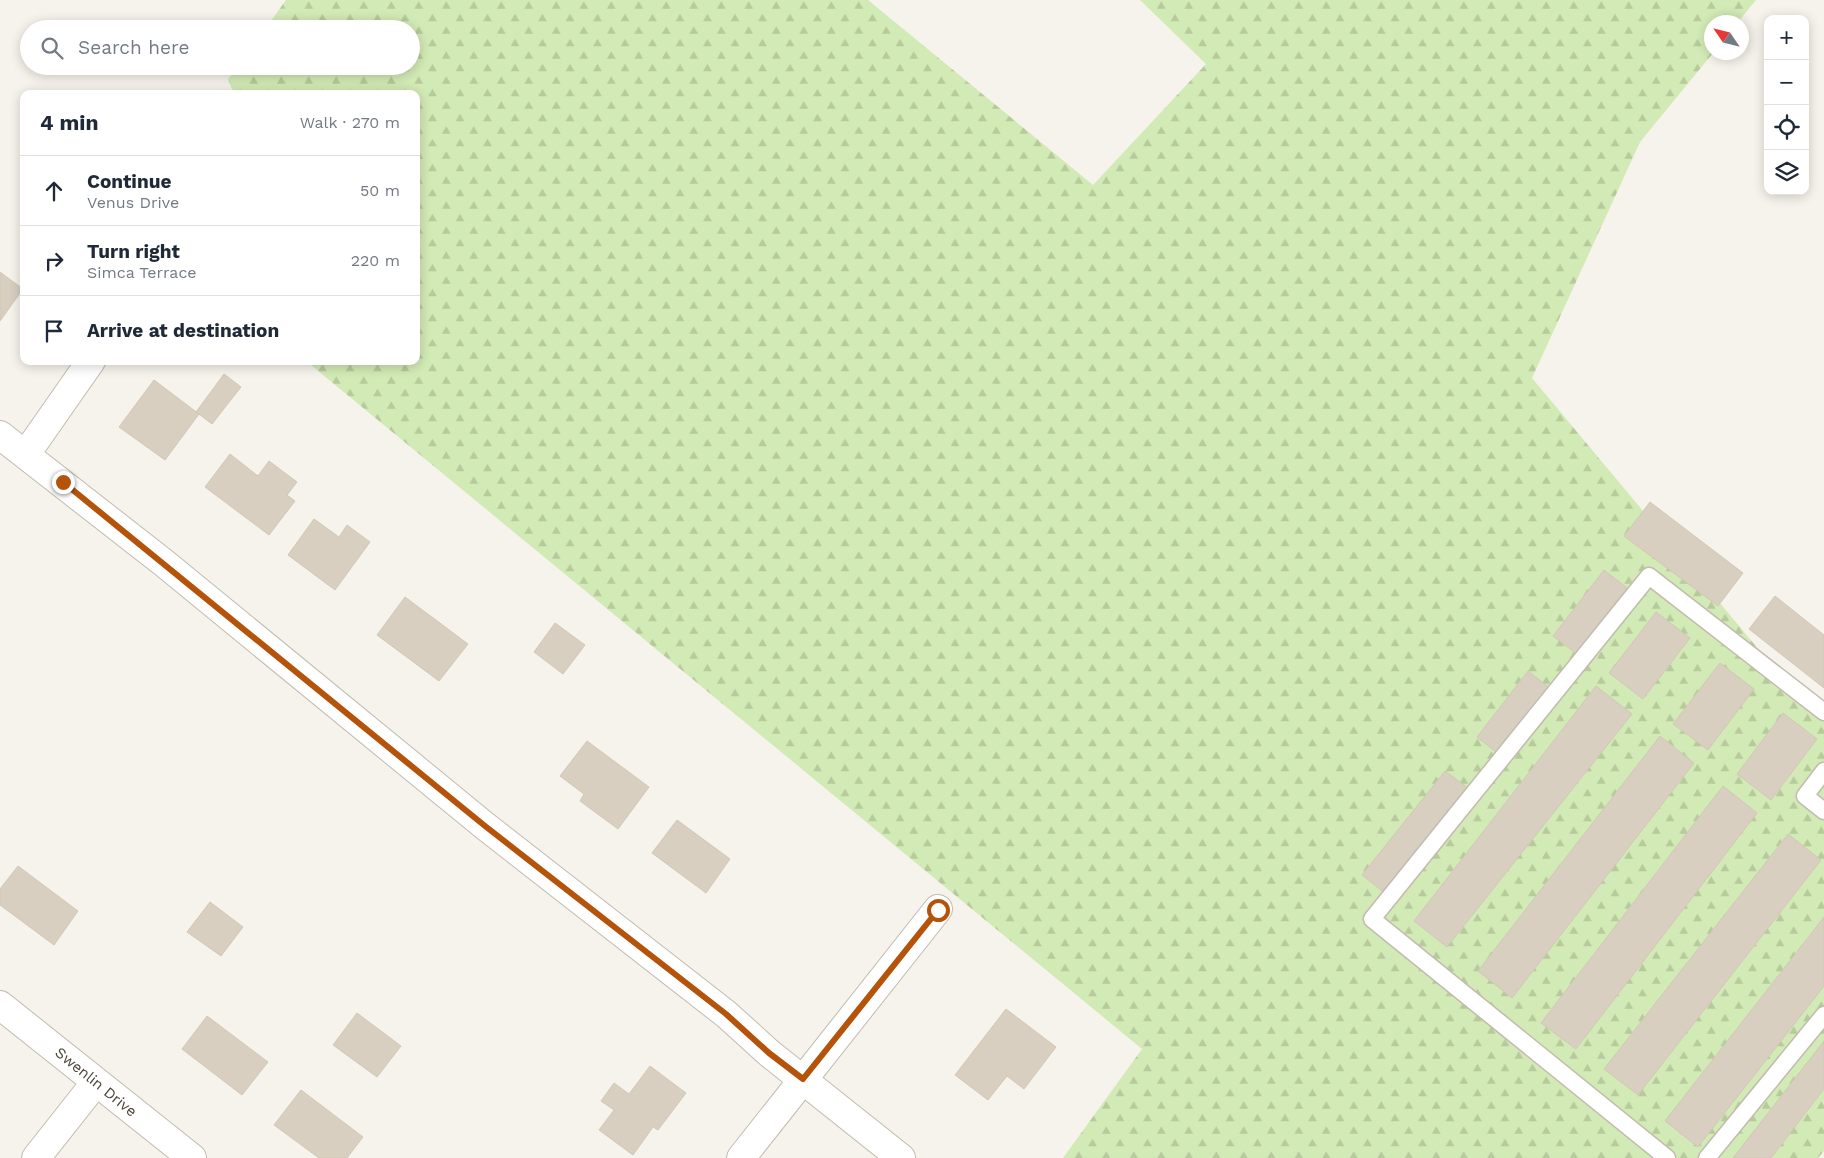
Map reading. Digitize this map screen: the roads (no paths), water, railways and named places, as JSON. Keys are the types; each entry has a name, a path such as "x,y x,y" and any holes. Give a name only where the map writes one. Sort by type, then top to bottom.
{"street":[{"path":"26,454 88,365"},
{"path":"0,434 164,563 485,826 726,1014 769,1053 901,1158"},
{"path":"741,1158 938,910"},
{"name":"Swenlin Drive","path":"0,1005 192,1158"},
{"path":"36,1158 96,1082"}],"lane":[{"path":"1667,1158 1372,919 1649,576 1824,712"},
{"path":"1824,772 1805,796 1824,811"},
{"path":"1707,1158 1824,1015"}]}
